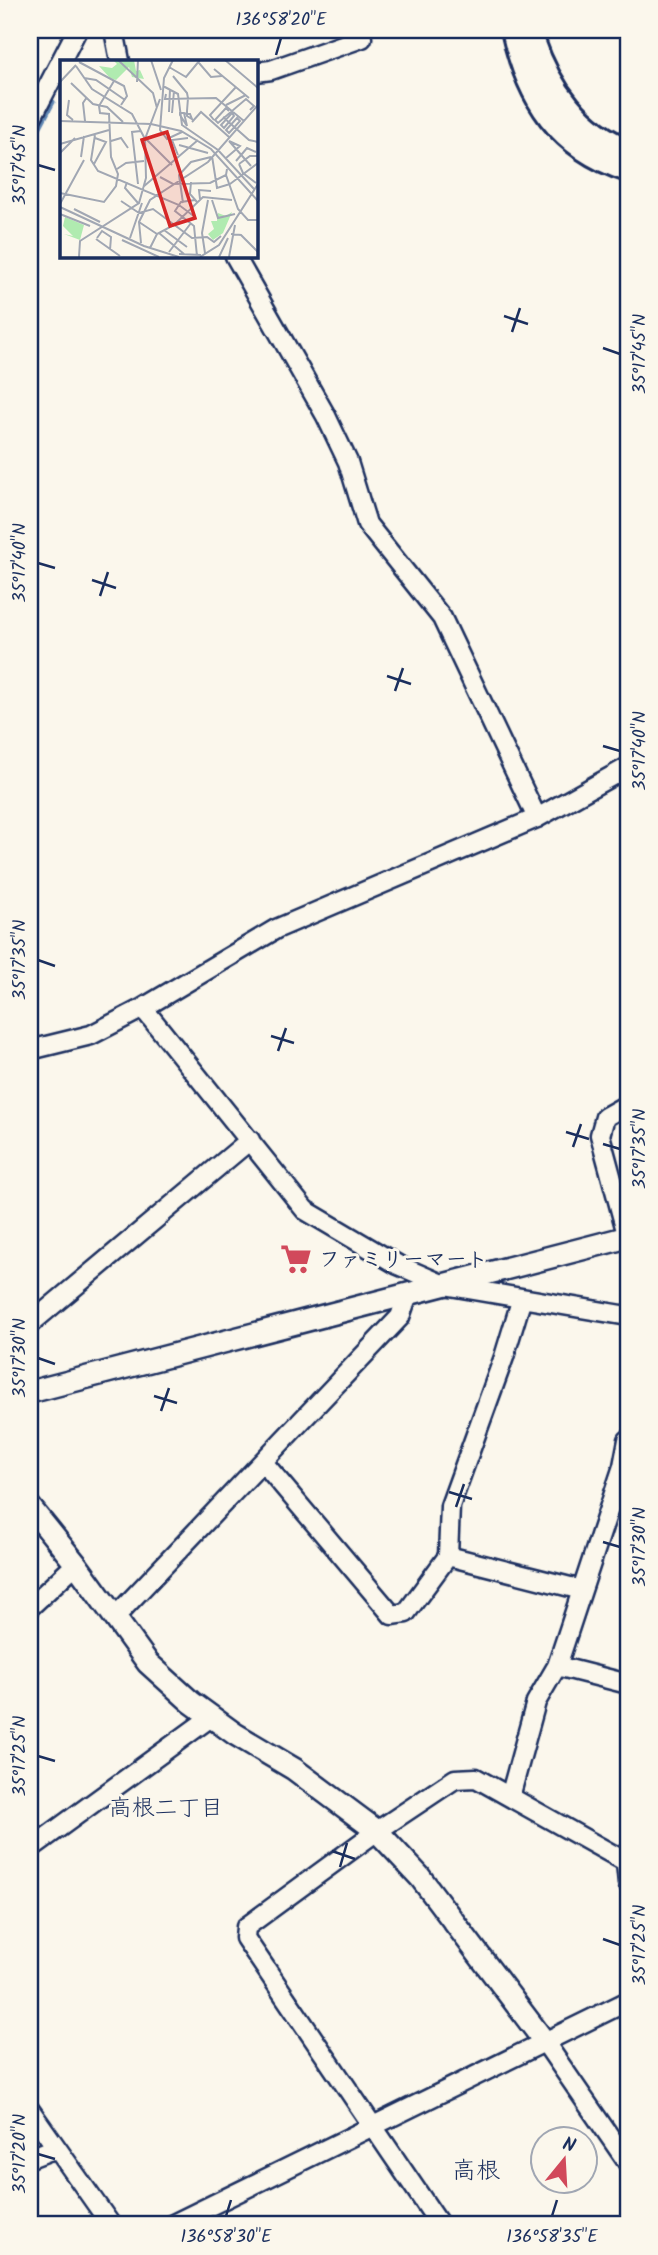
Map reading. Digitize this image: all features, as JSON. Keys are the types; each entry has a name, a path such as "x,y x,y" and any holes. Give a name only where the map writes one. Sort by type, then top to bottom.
{"main road":[{"path":"514,30 530,81 550,116 575,143 601,159 628,169"},
{"path":"530,30 547,76 567,107 602,138 628,151"}],"street":[{"path":"62,60 77,30"},
{"path":"114,30 120,60"},
{"path":"257,72 271,70 362,38"},
{"path":"30,121 60,63"},
{"path":"236,257 326,416 348,462 367,524 442,618 537,818"},
{"path":"30,1050 91,1035 276,929 537,818 628,767"},
{"path":"142,1008 305,1210 398,1265 444,1285 628,1316"},
{"path":"30,1392 628,1237 600,1135 605,1117 628,1104"},
{"path":"30,1324 250,1140"},
{"path":"115,1617 400,1317 408,1294"},
{"path":"263,1462 392,1615 406,1613 449,1556 450,1506 523,1298"},
{"path":"510,1797 536,1702 557,1666 623,1466 628,1440"},
{"path":"30,1507 76,1564 148,1663 211,1717 294,1769 377,1831 420,1877 544,2041 628,2163"},
{"path":"449,1556 582,1590"},
{"path":"30,1607 76,1564"},
{"path":"557,1666 628,1684"},
{"path":"30,1849 211,1717"},
{"path":"440,2225 245,1938 246,1927 377,1831 455,1779 476,1778 627,1863 628,1883"},
{"path":"171,2225 628,2001"},
{"path":"30,2110 111,2225"},
{"path":"30,2158 56,2148"}],"waterway":[{"path":"30,145 53,102"}],"place":[{"name":"ファミリーマート","path":"296,1259"}],"district":[{"name":"高根二丁目","path":"166,1807"},
{"name":"高根","path":"476,2170"}]}
